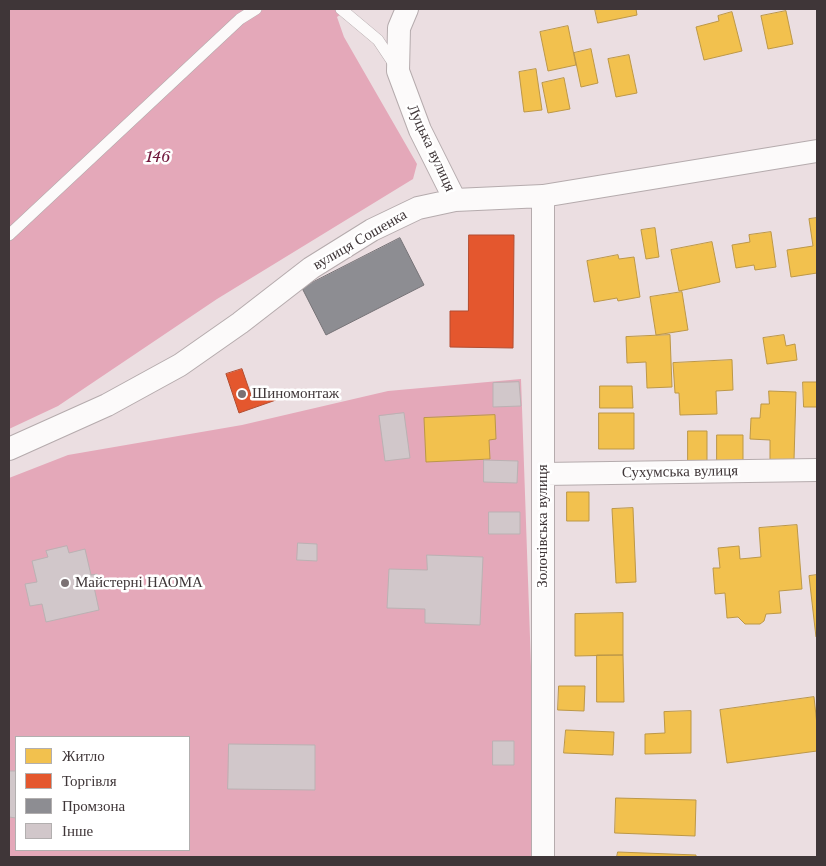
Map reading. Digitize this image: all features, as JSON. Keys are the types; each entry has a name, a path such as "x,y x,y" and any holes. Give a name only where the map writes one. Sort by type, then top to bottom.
{"street":[{"name":"Луцька вулиця","path":"406,9 399,28 398,71 420,130 455,200"},
{"name":"вулиця Сошенка","path":"9,449 107,405 180,365 240,323 311,268 372,230 418,208 455,200 543,196 817,151"},
{"name":"Золочівська вулиця","path":"543,196 543,857"},
{"name":"Сухумська вулиця","path":"544,474 817,470"}],"lane":[{"path":"9,235 240,19 256,9"},
{"path":"340,9 378,40 398,71"}],"green space":[{"name":"146","path":"9,9 348,9 337,17 344,37 417,164 413,179 217,299 58,406 9,429"},
{"path":"521,379 537,839 536,857 9,857 9,478 68,455 242,425 388,391"}],"building: Житло":[{"path":"595,9 636,9 637,15 598,23"},
{"path":"786,11 793,44 768,49 761,16"},
{"path":"732,12 742,51 704,60 696,27 719,21 718,16"},
{"path":"568,26 576,65 548,71 540,32"},
{"path":"591,49 598,83 581,87 574,53"},
{"path":"629,55 637,93 616,97 608,59"},
{"path":"536,69 542,110 524,112 519,72"},
{"path":"564,78 570,109 548,113 542,83"},
{"path":"817,218 817,273 791,277 787,250 813,246 809,219"},
{"path":"655,228 659,257 646,259 641,230"},
{"path":"771,232 776,267 755,270 754,265 736,268 732,245 750,242 749,235"},
{"path":"712,242 720,282 679,291 671,250"},
{"path":"618,255 619,259 634,257 640,297 618,301 617,298 594,302 587,261"},
{"path":"682,292 688,330 656,335 650,297"},
{"path":"670,335 672,387 647,388 646,362 627,363 626,337"},
{"path":"784,335 786,346 795,344 797,360 767,364 763,338"},
{"path":"732,360 733,390 716,391 717,414 680,415 679,393 675,393 673,363"},
{"path":"803,382 817,382 817,407 804,407"},
{"path":"600,386 632,386 633,408 600,408"},
{"path":"769,391 796,392 794,460 770,460 770,440 750,439 751,418 760,418 761,404 769,404"},
{"path":"599,413 634,413 634,449 599,449"},
{"path":"495,415 496,439 489,440 490,459 426,462 424,418"},
{"path":"688,431 707,431 707,461 688,462"},
{"path":"717,435 743,435 743,461 717,462"},
{"path":"567,492 589,492 589,521 567,521"},
{"path":"633,508 636,582 616,583 612,509"},
{"path":"797,525 802,589 779,591 781,613 766,614 764,621 760,624 745,624 738,617 727,618 725,593 715,594 713,568 720,568 718,548 739,546 740,559 761,557 759,528"},
{"path":"817,575 817,637 816,637 809,576"},
{"path":"623,613 623,655 575,656 575,614"},
{"path":"597,655 623,655 624,702 597,702"},
{"path":"559,686 585,686 584,711 558,710"},
{"path":"814,697 817,751 727,763 720,710"},
{"path":"691,711 691,753 645,754 645,734 665,733 664,712"},
{"path":"566,730 614,732 613,755 564,753"},
{"path":"616,798 696,800 695,836 615,833"},
{"path":"618,852 696,855 696,857 617,857"}],"building: Торгівля":[{"path":"469,235 514,235 513,348 450,347 450,311 468,311"},
{"name":"Шиномонтаж","path":"242,369 252,398 273,390 276,400 239,413 226,374"}],"building: Промзона":[{"path":"400,238 424,285 326,335 302,288"}],"building: Інше":[{"path":"519,382 521,406 493,407 493,383"},
{"path":"404,413 410,458 385,461 379,416"},
{"path":"484,460 518,461 517,483 484,482"},
{"path":"489,512 520,512 520,534 489,534"},
{"path":"298,543 317,544 317,561 297,560"},
{"name":"Майстерні НАОМА","path":"67,546 69,553 85,549 91,575 97,574 100,586 94,587 99,610 46,622 42,604 30,606 25,584 37,582 32,561 48,557 46,551"},
{"path":"427,555 483,557 480,625 425,623 425,609 387,608 389,569 427,570"},
{"path":"493,741 514,741 514,765 493,765"},
{"path":"229,744 315,745 315,790 228,789"},
{"path":"9,771 15,771 15,818 9,817"}],"place":[{"name":"Шиномонтаж","path":"242,394"},
{"name":"Майстерні НАОМА","path":"65,583"}]}
